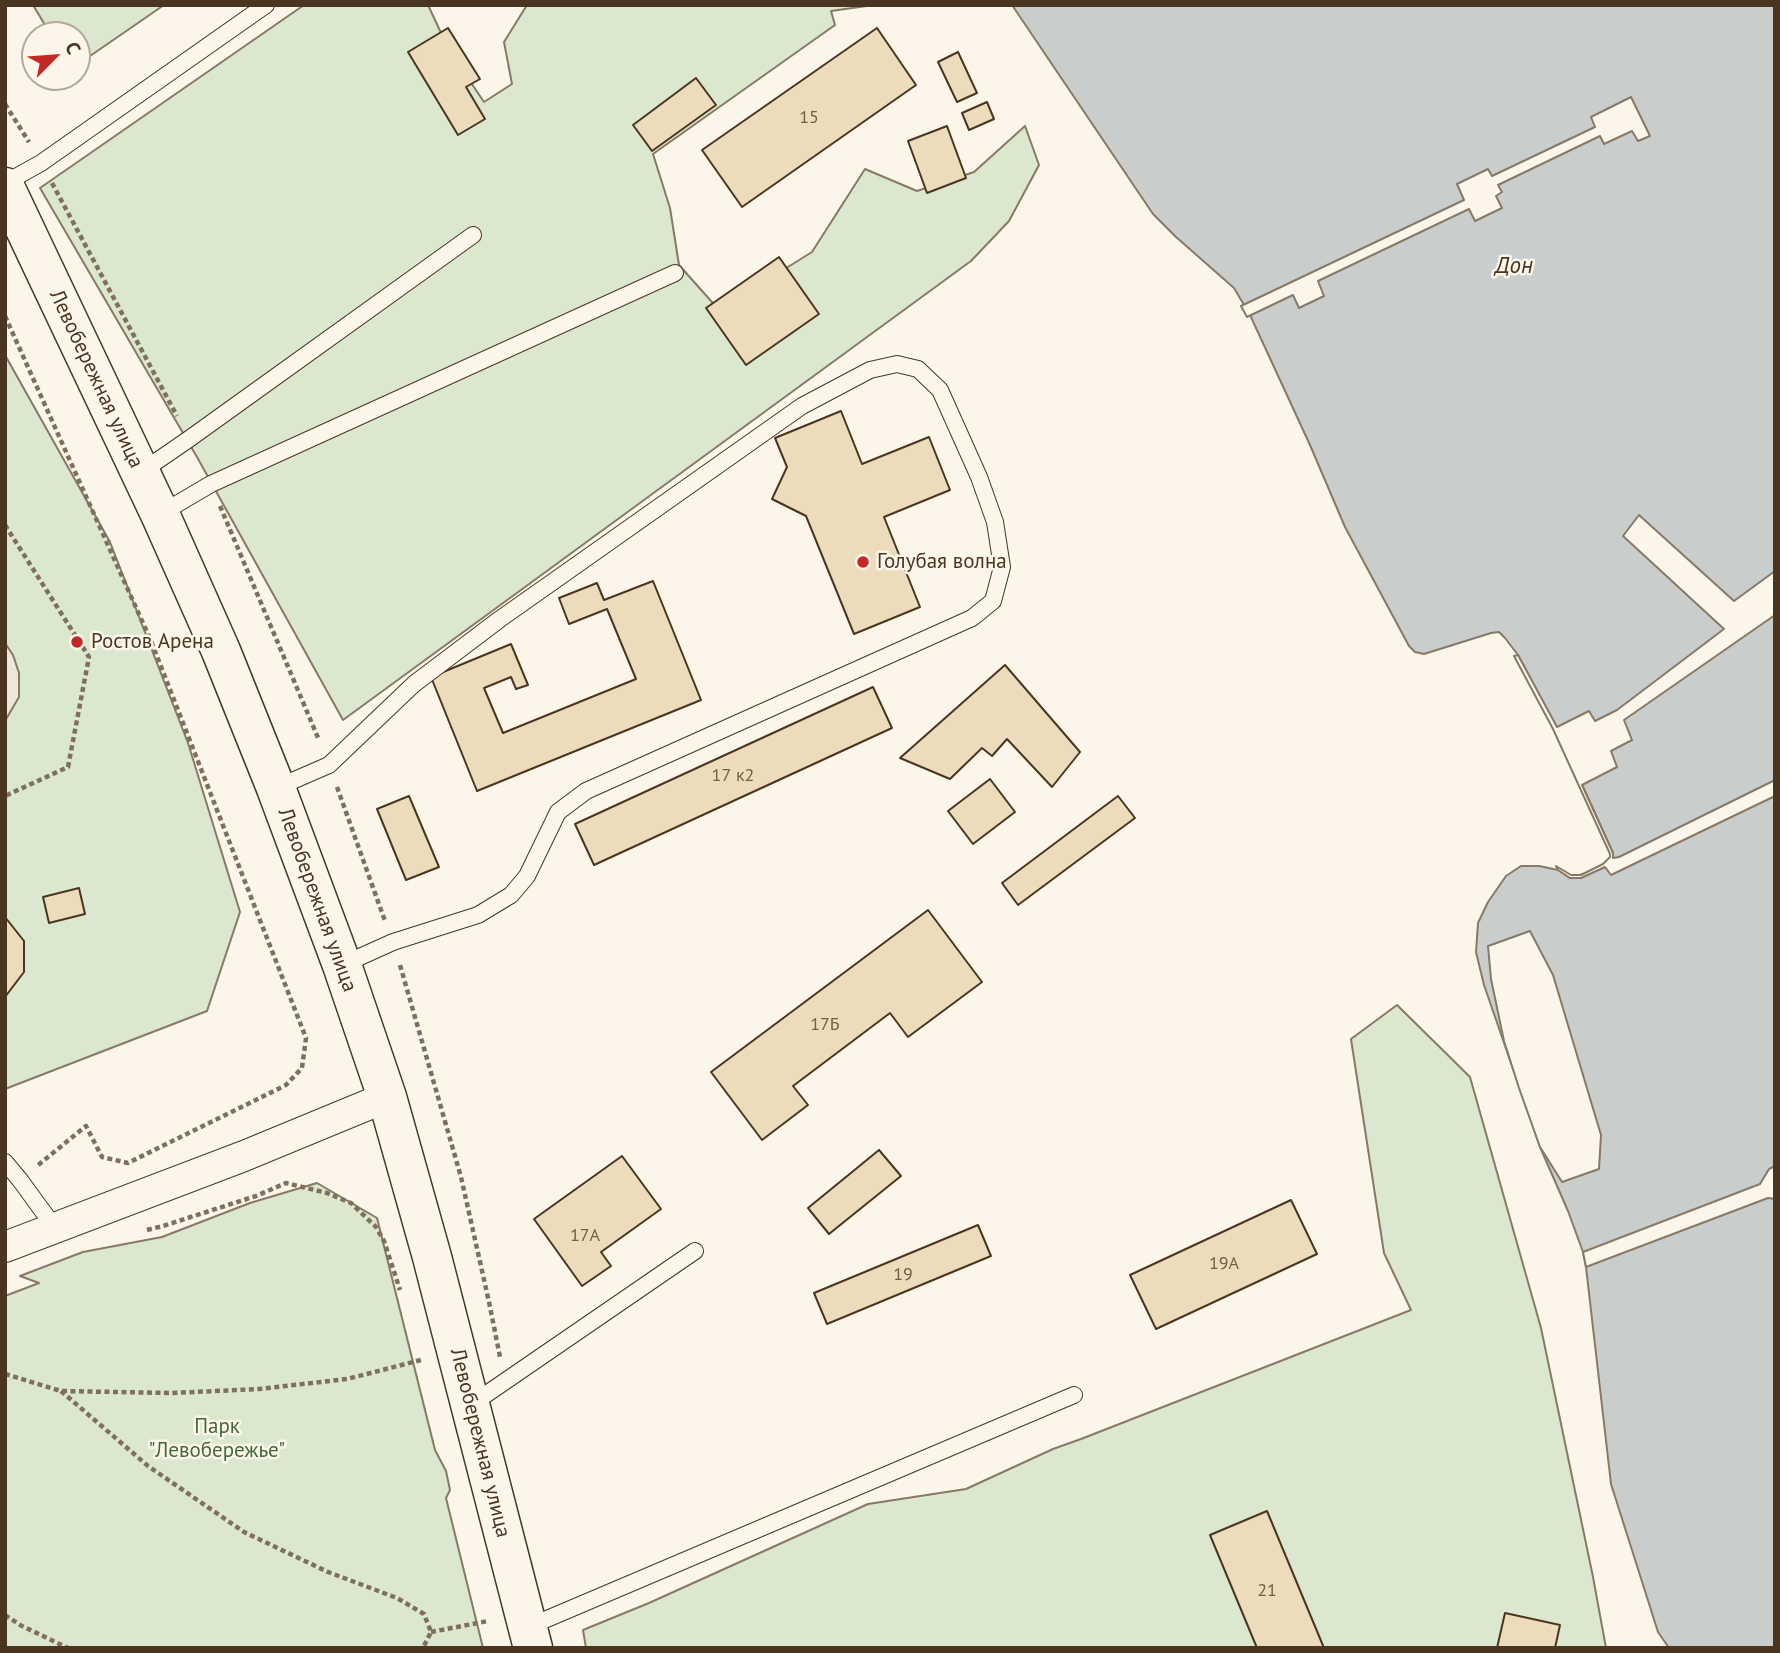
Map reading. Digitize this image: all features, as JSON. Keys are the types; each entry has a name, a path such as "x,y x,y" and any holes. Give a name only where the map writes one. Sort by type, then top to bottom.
{"main road":[{"name":"Левобережная улица","path":"5,185 141,472 221,651 342,965 387,1097 531,1637"}],"street":[{"path":"5,1247 244,1156 387,1097"}],"lane":[{"path":"5,185 41,163 266,5"},
{"path":"141,472 473,236"},
{"path":"160,514 211,484 675,273"},
{"path":"276,788 329,765 414,684 500,619 802,406 870,370 897,364 918,369 940,390 979,477 995,522 1002,567 993,601 972,618 586,791 558,812 527,876 512,895 478,915 393,943 342,965"},
{"path":"5,1162 55,1228"},
{"path":"471,1405 695,1251"},
{"path":"531,1637 1074,1395"}],"path":[{"path":"5,104 41,163"},
{"path":"5,316 150,641 306,1038 302,1068 286,1085 275,1091 128,1163 102,1157 86,1126 20,1180"},
{"path":"5,525 89,657 68,767 5,796"},
{"path":"256,1196 286,1183 351,1203 376,1227 384,1241 403,1300"},
{"path":"5,1374 61,1391 172,1393 259,1389 347,1379 421,1360 418,1348"},
{"path":"61,1391 148,1466 244,1532 328,1572 397,1598 424,1614 431,1632 423,1648"},
{"path":"5,1615 68,1648"},
{"path":"431,1632 488,1621"}],"green space":[{"path":"33,5 164,5 91,55 91,21 43,21"},
{"path":"304,5 428,5 449,50 484,102 512,84 504,42 527,5 874,5 831,11 835,25 653,154 670,208 679,265 719,310 812,252 865,169 917,191 974,172 1025,126 1039,165 1009,221 971,261 343,720 197,457 40,188"},
{"name":"Ростов Арена","path":"5,355 110,542 188,743 240,912 207,1011 5,1089"},
{"path":"1397,1005 1470,1077 1541,1328 1606,1648 586,1648 583,1630 868,1504 966,1489 1053,1449 1411,1310 1384,1253 1351,1039"},
{"name":"Парк \"Левобережье\"","path":"317,1183 377,1218 435,1450 446,1471 450,1490 446,1498 483,1648 5,1648 5,1296 39,1283 20,1276 83,1252 162,1237 250,1203"}],"shaded area":[{"path":"5,643 13,655 19,673 19,697 5,721"}],"water":[{"name":"Дон","path":"1012,5 1775,5 1775,1648 1669,1648 1658,1632 1611,1484 1583,1252 1540,1147 1484,985 1476,952 1478,923 1488,902 1506,876 1521,866 1539,866 1558,870 1570,878 1605,867 1613,853 1556,727 1518,655 1499,632 1424,654 1415,652 1409,646 1345,527 1250,315 1234,288 1153,214"}],"pier":[{"path":"1631,97 1650,136 1638,141 1632,131 1604,144 1600,136 1498,185 1502,192 1496,196 1502,208 1475,221 1469,209 1318,281 1324,296 1299,308 1293,295 1247,317 1241,306 1464,200 1457,184 1488,169 1492,176 1595,127 1591,117"},
{"path":"1639,515 1734,601 1775,571 1775,615 1624,720 1632,740 1611,751 1617,767 1582,785 1613,858 1775,780 1775,796 1611,875 1605,867 1581,878 1570,878 1556,866 1571,875 1581,875 1603,864 1610,854 1553,729 1514,656 1518,655 1557,727 1589,711 1595,721 1617,710 1724,629 1623,536"},
{"path":"1530,931 1553,975 1601,1135 1599,1169 1562,1182 1540,1147 1519,1088 1504,1041 1491,979 1488,946"},
{"path":"1775,1166 1775,1199 1768,1198 1586,1267 1583,1252 1760,1184 1769,1169"}],"building":[{"path":"448,28 480,79 466,87 485,119 458,135 408,52"},
{"path":"877,28 916,85 742,207 702,150"},
{"path":"958,52 977,93 957,102 938,62"},
{"path":"696,78 716,105 652,151 633,125"},
{"path":"987,102 994,119 969,130 962,113"},
{"path":"947,126 966,178 927,193 908,141"},
{"path":"779,257 819,314 746,365 706,308"},
{"name":"Голубая волна","path":"841,411 862,464 929,437 950,490 884,517 920,607 854,634 806,516 772,499 787,467 775,438"},
{"path":"653,581 701,700 477,791 431,677 511,644 528,685 516,689 511,677 484,688 503,733 636,679 607,609 569,624 559,598 597,583 604,600"},
{"path":"1005,665 1080,752 1052,787 1007,739 992,756 982,748 950,779 900,758"},
{"path":"873,687 892,728 594,865 575,824"},
{"path":"990,779 1015,812 973,844 948,811"},
{"path":"409,796 439,867 406,880 377,809"},
{"path":"1118,796 1135,818 1018,905 1002,883"},
{"path":"79,888 85,914 49,923 43,897"},
{"path":"928,910 982,982 908,1037 890,1013 793,1086 808,1105 762,1140 711,1072"},
{"path":"5,917 24,941 24,972 5,997"},
{"path":"879,1150 901,1176 829,1234 808,1208"},
{"path":"622,1156 661,1209 601,1252 611,1266 582,1286 534,1219"},
{"path":"1291,1200 1317,1254 1156,1329 1130,1275"},
{"path":"978,1225 991,1256 827,1324 814,1293"},
{"path":"1267,1511 1324,1648 1257,1648 1210,1535"},
{"path":"1505,1613 1560,1625 1555,1648 1497,1648"}],"place":[{"name":"Голубая волна","path":"863,562"},
{"name":"Ростов Арена","path":"77,642"}]}
